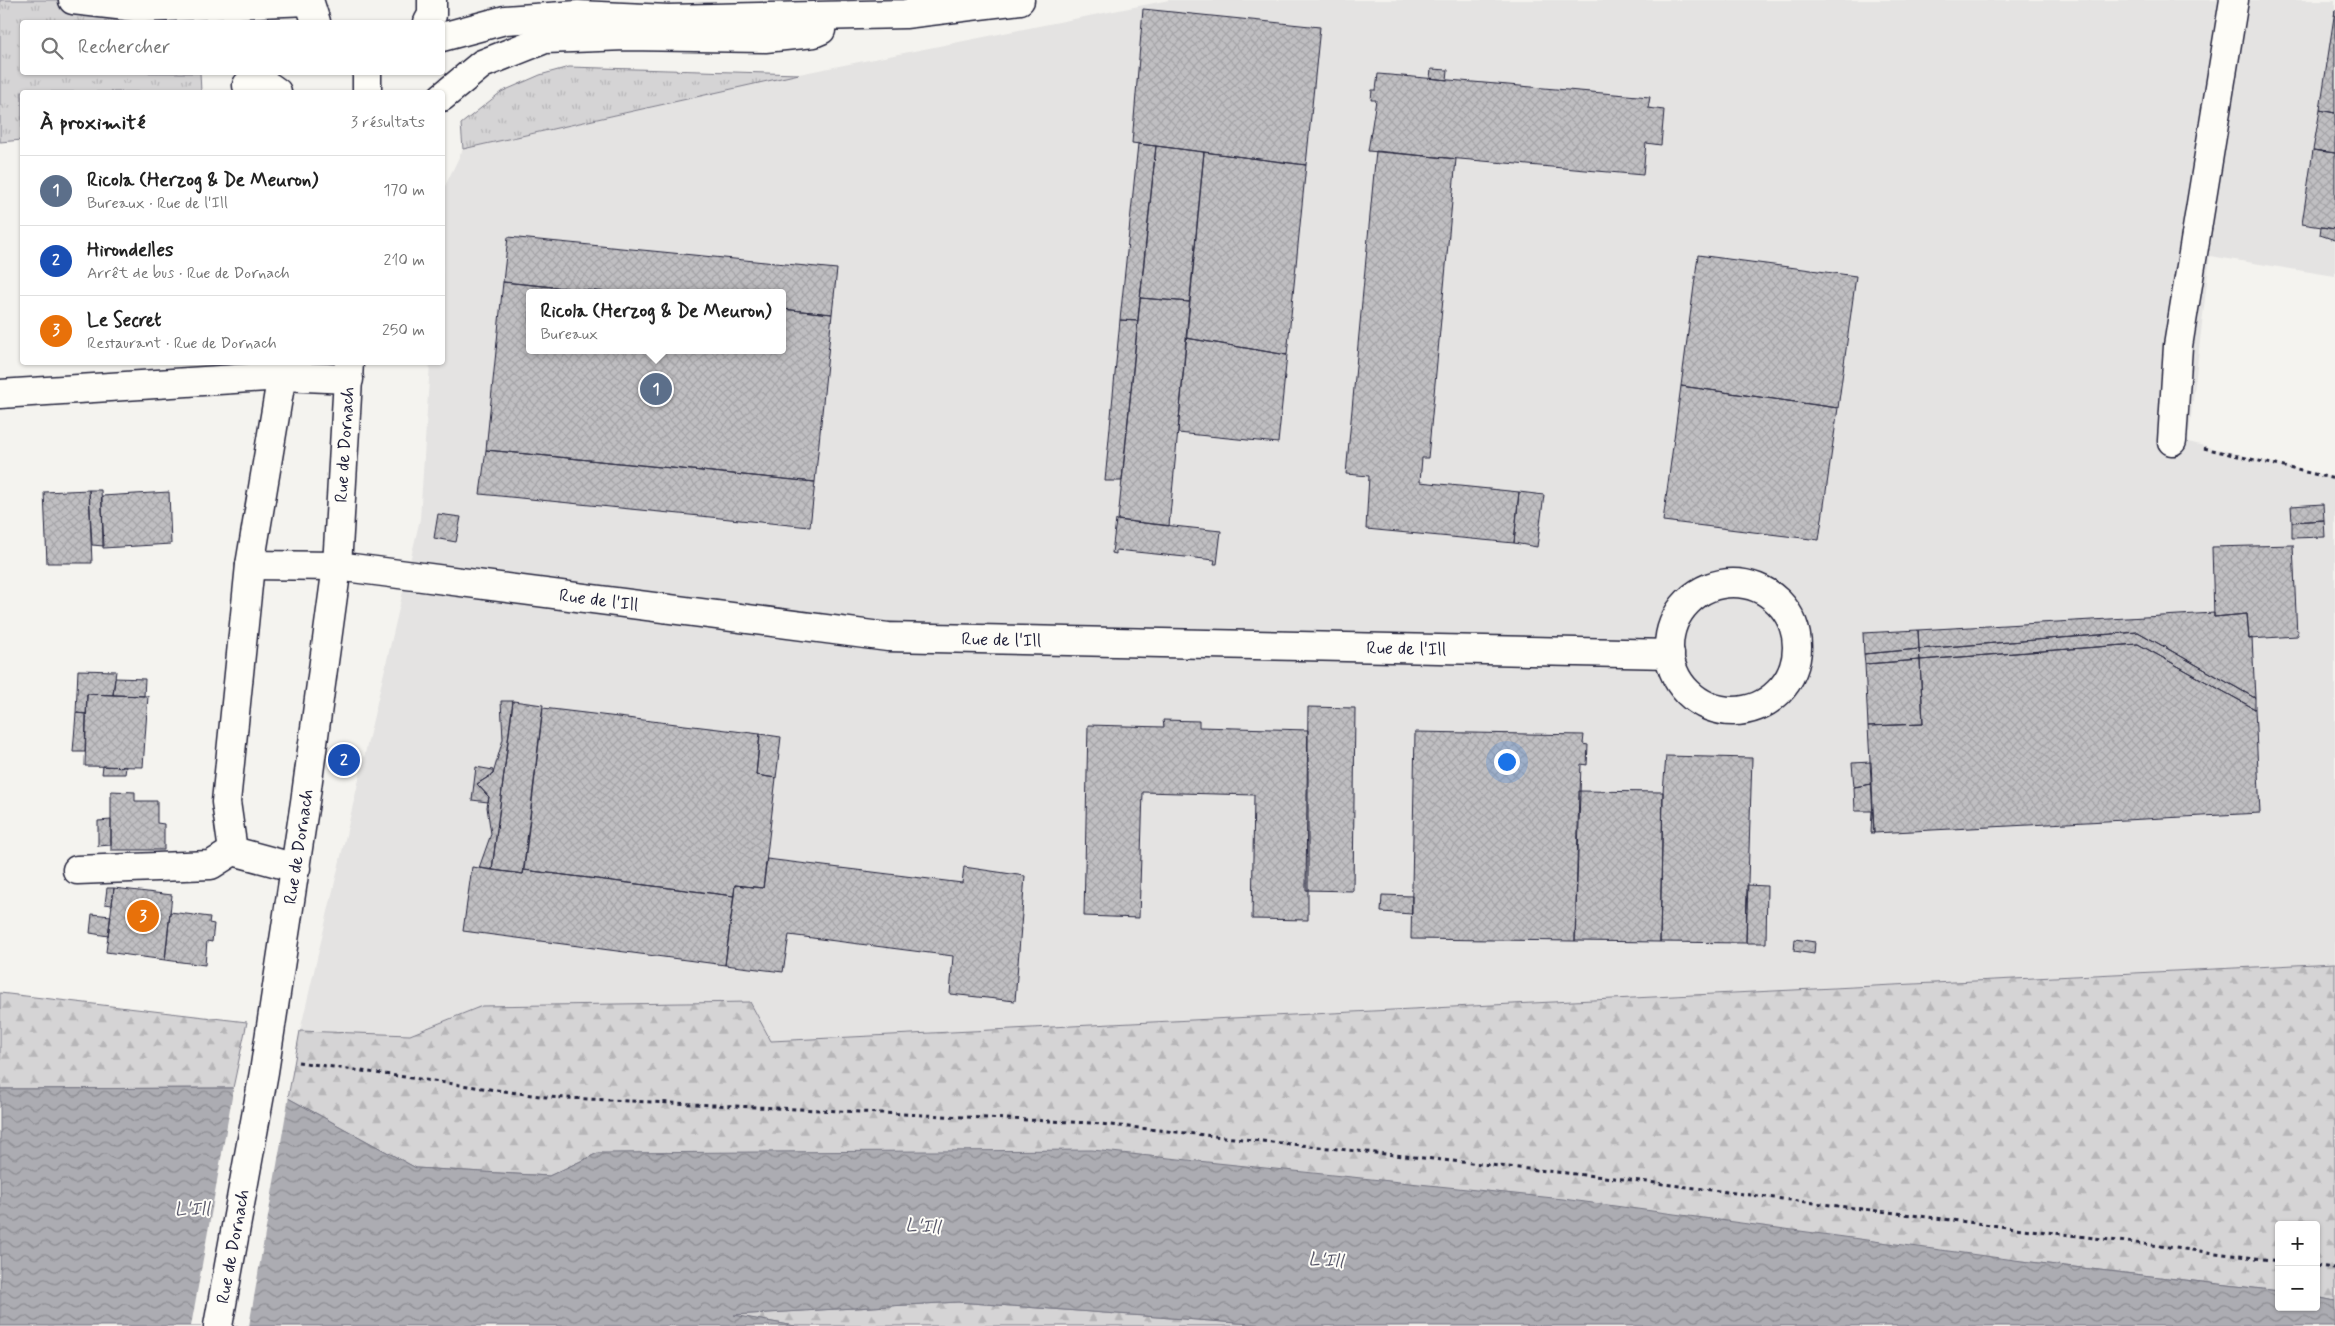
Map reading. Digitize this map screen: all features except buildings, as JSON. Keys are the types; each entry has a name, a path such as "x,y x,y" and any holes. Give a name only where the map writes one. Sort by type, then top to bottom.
{"street":[{"path":"73,0 144,8 312,8"},
{"path":"429,20 432,15 432,0"},
{"path":"445,36 504,20 578,15 668,19 905,14 1020,0"},
{"path":"2172,441 2178,346 2234,0"},
{"path":"445,95 482,64 545,39 626,36 765,38 814,33 855,15"},
{"path":"367,75 367,90"},
{"path":"247,85 270,87 274,90"},
{"path":"0,394 283,369 350,368"},
{"name":"Rue de Dornach","path":"218,1326 264,1072 296,868 337,566 350,368"},
{"path":"233,851 226,802 250,565 283,369"},
{"name":"Rue de l'Ill","path":"250,565 337,566 888,637 1670,654"},
{"path":"1734,583 1754,587 1773,597 1788,613 1796,633 1797,655 1792,674 1780,692 1763,704 1744,711 1723,710 1703,704 1686,691 1675,674 1670,654 1671,632 1679,613 1694,597 1713,586 1734,583"},
{"path":"77,870 211,865 233,851 296,868"}],"path":[{"path":"2172,441 2335,479"},
{"path":"291,1061 546,1097 1091,1123 1623,1179 2275,1260"},
{"path":"2320,1266 2335,1268"}],"shaded area":[{"path":"1169,0 2335,0 2335,276 2210,256 2188,442 2335,478 2335,963 771,1041 750,1002 482,1006 410,1035 300,1031 420,519 430,365 445,365 445,186 463,149 799,74"}],"green space":[{"path":"0,0 195,0 197,20 20,20 20,75 200,75 201,90 20,90 20,140 0,142"},
{"path":"569,67 799,74 463,149 461,124 501,92 540,75"},
{"path":"2335,963 2335,1301 2320,1298 2320,1221 2275,1221 2275,1291 2022,1261 598,1153 549,1176 416,1168 288,1098 300,1031 410,1035 482,1006 750,1002 771,1041"},
{"path":"0,993 247,1022 233,1088 0,1089"},
{"path":"958,1302 1277,1326 795,1326 731,1315"}],"water":[{"name":"L'Ill","path":"234,1088 288,1098 416,1168 549,1176 598,1153 1092,1150 1563,1199 2022,1261 2275,1291 2275,1311 2320,1311 2320,1298 2335,1301 2335,1326 1277,1326 958,1302 734,1315 795,1326 0,1326 0,1089"}],"pier":[{"path":"234,1086 289,1096 249,1326 191,1326"}],"place":[{"name":"Ricola (Herzog & De Meuron)","path":"656,389"},
{"name":"Hirondelles","path":"344,760"},
{"name":"Le Secret","path":"143,916"}]}
